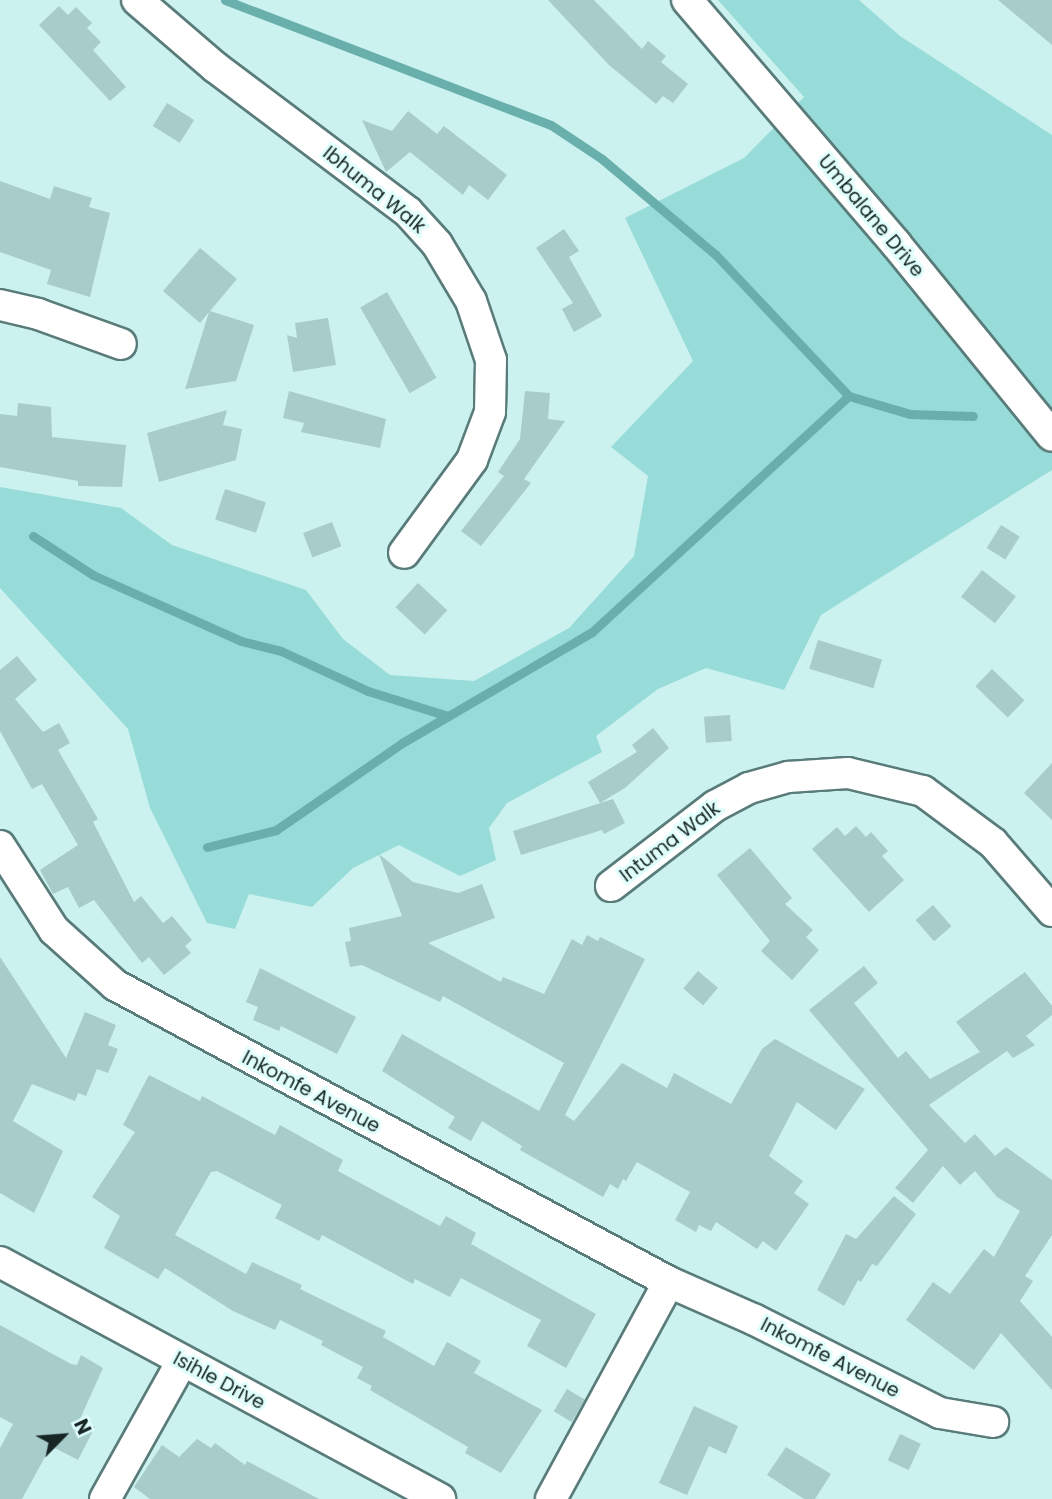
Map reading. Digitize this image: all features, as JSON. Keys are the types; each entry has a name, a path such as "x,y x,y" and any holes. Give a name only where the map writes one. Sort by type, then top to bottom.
{"street":[{"name":"Ibhuma Walk","path":"137,0 215,67 408,212 437,244 471,301 491,360 490,412 472,460 404,553"},
{"name":"Umbalane Drive","path":"687,0 896,244 1052,436"},
{"path":"0,305 38,314 121,344"},
{"name":"Intuma Walk","path":"611,886 715,806 749,788 788,777 848,772 923,791 993,843 1052,911"},
{"name":"Inkomfe Avenue","path":"0,846 54,930 115,985 669,1282 753,1319 940,1413 993,1422"},
{"name":"Isihle Drive","path":"0,1262 440,1499"},
{"path":"551,1499 669,1282"},
{"path":"105,1499 182,1361"}],"shaded area":[{"path":"718,0 859,0 900,36 1052,135 1052,470 821,615 784,690 706,668 658,689 596,736 602,752 507,803 489,828 496,860 460,876 399,845 353,868 312,907 249,894 235,929 207,923 150,808 128,729 0,588 0,487 121,508 172,545 306,590 343,639 390,675 474,681 569,628 634,556 648,476 611,447 693,361 625,218 744,158 804,97"}],"building":[{"path":"548,0 594,0 642,49 648,41 666,56 661,62 688,84 673,103 663,96 656,104 609,65"},
{"path":"998,0 1052,0 1052,45"},
{"path":"59,6 68,15 76,7 92,23 87,28 101,42 93,50 126,87 110,101 39,25"},
{"path":"167,103 194,120 180,143 153,126"},
{"path":"408,111 437,134 444,126 507,175 488,200 469,185 463,195 410,152 386,172 362,120 392,131"},
{"path":"0,181 50,199 54,186 92,198 89,207 110,213 90,297 47,284 51,270 0,252"},
{"path":"564,229 579,251 569,257 602,316 574,332 562,309 573,303 536,248"},
{"path":"200,248 237,279 210,311 254,325 236,381 185,389 209,312 200,323 163,291"},
{"path":"387,292 436,378 410,393 360,308"},
{"path":"328,318 336,365 293,372 287,335 297,338 295,323"},
{"path":"289,391 386,419 380,448 301,432 304,423 283,418"},
{"path":"525,391 550,393 548,419 565,421 524,479 531,483 481,546 461,531 504,476 498,472 520,439"},
{"path":"18,403 51,407 52,437 126,445 122,487 78,486 78,481 0,467 0,414 17,416"},
{"path":"227,410 223,425 242,429 236,460 159,482 147,433"},
{"path":"225,489 266,502 256,533 215,519"},
{"path":"332,522 341,546 312,557 303,533"},
{"path":"1001,525 1020,537 1005,560 987,548"},
{"path":"982,570 1016,596 995,623 961,597"},
{"path":"418,583 447,610 425,634 395,607"},
{"path":"818,640 882,660 873,688 809,669"},
{"path":"17,656 37,680 15,699 43,732 59,723 70,743 58,750 98,819 93,822 134,902 141,896 163,923 172,916 192,940 185,946 191,953 164,975 149,957 142,963 94,900 79,908 68,887 53,894 40,870 78,845 42,784 32,789 0,731 0,670"},
{"path":"992,669 1024,700 1008,718 975,686"},
{"path":"730,715 732,741 706,743 704,717"},
{"path":"653,728 669,748 625,788 600,803 588,782 637,752 632,745"},
{"path":"1052,763 1052,820 1024,793"},
{"path":"613,799 625,823 604,834 602,830 521,855 513,831"},
{"path":"856,826 866,837 871,832 888,851 882,856 904,880 869,912 812,849 837,827 845,836"},
{"path":"750,848 792,898 785,904 813,930 806,937 819,950 792,980 761,951 770,941 717,875"},
{"path":"379,854 413,882 458,893 482,884 495,918 428,943 501,982 503,977 544,994 572,939 582,945 587,935 598,941 600,937 645,959 565,1115 574,1121 622,1063 667,1088 674,1073 731,1104 762,1049 775,1039 865,1089 836,1130 797,1102 769,1156 803,1181 794,1193 809,1204 776,1251 763,1241 757,1249 716,1222 711,1231 699,1225 696,1232 675,1220 690,1192 637,1162 626,1181 623,1179 618,1189 610,1184 603,1197 520,1150 522,1146 482,1121 471,1141 448,1128 455,1117 382,1071 402,1034 539,1111 564,1063 443,996 440,1002 362,965 350,967 345,942 351,941 349,928 402,916"},
{"path":"933,905 951,926 934,941 916,920"},
{"path":"0,957 66,1058 85,1012 116,1025 108,1045 118,1049 108,1073 97,1069 86,1096 78,1093 75,1101 32,1084 13,1121 63,1151 34,1213 0,1193"},
{"path":"864,966 878,983 854,1003 898,1058 906,1051 930,1079 980,1052 956,1022 1025,972 1052,1006 1052,1015 1026,1036 1035,1045 1013,1058 1007,1051 929,1105 965,1143 975,1134 995,1156 1006,1147 1052,1180 1052,1235 1025,1276 1033,1281 1020,1301 1052,1337 1052,1390 1001,1333 974,1370 906,1320 933,1282 950,1294 984,1249 994,1257 1020,1211 997,1197 975,1171 960,1185 943,1166 913,1203 895,1188 928,1150 809,1010"},
{"path":"260,968 356,1017 337,1054 281,1026 279,1031 253,1020 258,1007 246,1002"},
{"path":"698,971 718,988 703,1005 683,989"},
{"path":"149,1075 200,1101 202,1096 275,1135 280,1125 343,1160 338,1171 440,1226 446,1216 476,1233 471,1244 596,1314 566,1368 527,1346 541,1320 461,1278 450,1297 415,1279 413,1284 322,1235 319,1241 275,1218 282,1205 217,1171 211,1172 175,1235 246,1274 252,1262 302,1285 300,1289 386,1331 383,1337 434,1366 447,1342 481,1361 474,1373 542,1410 501,1473 465,1453 468,1447 370,1390 372,1386 357,1378 363,1367 321,1345 323,1341 280,1320 275,1330 233,1311 165,1268 158,1279 104,1248 120,1216 92,1197 135,1132 123,1125"},
{"path":"894,1196 916,1214 877,1266 872,1264 861,1282 858,1280 844,1306 817,1290 846,1234 856,1239"},
{"path":"0,1325 71,1364 77,1365 81,1355 103,1368 80,1419 95,1427 78,1460 51,1446 22,1499 0,1499 0,1448 13,1424 0,1417"},
{"path":"567,1389 585,1400 572,1422 554,1411"},
{"path":"694,1406 738,1426 726,1454 709,1446 687,1495 659,1483"},
{"path":"900,1434 921,1444 909,1470 888,1460"},
{"path":"197,1439 211,1448 215,1443 245,1465 247,1461 319,1499 150,1499 134,1487 162,1445 179,1457"},
{"path":"786,1447 831,1474 815,1499 804,1499 767,1475"}],"waterway":[{"path":"225,0 551,125 602,159 715,254 849,396 910,414 973,416"},
{"path":"207,847 276,830 402,743 592,632 849,396"},
{"path":"33,536 93,575 241,641 281,651 368,691 448,716"}]}
